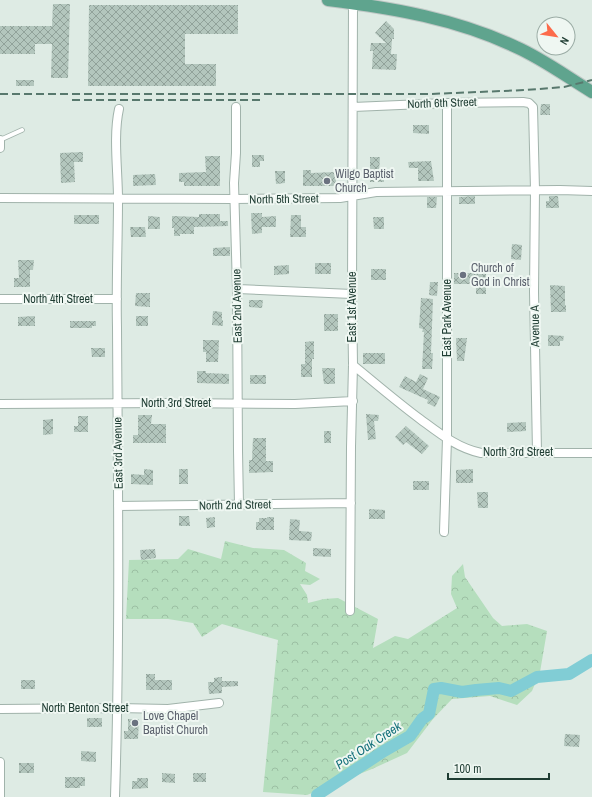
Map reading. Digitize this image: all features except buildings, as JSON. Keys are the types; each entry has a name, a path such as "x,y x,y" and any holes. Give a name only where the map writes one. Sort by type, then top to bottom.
{"main road":[{"path":"328,0 353,3 439,19 482,32 517,47 592,92"}],"street":[{"name":"East 1st Avenue","path":"350,611 353,401 353,3"},
{"name":"North 6th Street","path":"353,107 447,103 523,102 532,105"},
{"name":"East Park Avenue","path":"444,532 447,439 447,103"},
{"name":"Avenue A","path":"532,105 534,114 534,292 537,452"},
{"name":"East 2nd Avenue","path":"236,107 234,199 238,289 240,504"},
{"name":"East 3rd Avenue","path":"115,797 118,708 116,299 118,198 117,149 119,109"},
{"path":"0,140 0,148"},
{"name":"North 5th Street","path":"0,198 340,198 376,192 560,190 592,192"},
{"path":"238,289 352,294"},
{"name":"North 4th Street","path":"0,299 116,299"},
{"name":"North 3rd Street","path":"353,365 408,410 447,439 470,450 481,453 592,453"},
{"name":"North 3rd Street","path":"0,404 295,404 353,401"},
{"name":"North 2nd Street","path":"118,506 351,503"},
{"name":"North Benton Street","path":"0,709 168,709 219,703"},
{"path":"0,762 0,797"}],"lane":[{"path":"0,140 22,130"}],"green space":[{"path":"225,541 253,548 284,550 306,563 305,571 320,579 310,585 300,584 307,595 308,603 324,599 338,598 378,619 373,648 395,636 408,639 457,608 451,594 452,576 463,564 465,577 493,618 502,626 527,624 547,631 540,672 532,691 517,705 490,696 452,699 433,719 407,753 307,795 263,792 278,640 222,624 202,637 193,623 168,619 126,619 129,560 178,559 188,549 221,559"}],"waterway":[{"name":"Post Oak Creek","path":"317,795 384,751 410,736 422,719 429,714 434,689 441,688 462,692 499,688 511,691 537,677 569,674 592,660"}],"railway":[{"path":"0,94 431,94 564,87 592,80"},
{"path":"72,100 260,100"}],"place":[{"name":"Wilgo Baptist Church","path":"327,181"},
{"name":"Church of God in Christ","path":"463,275"},
{"name":"Love Chapel Baptist Church","path":"135,723"}]}
